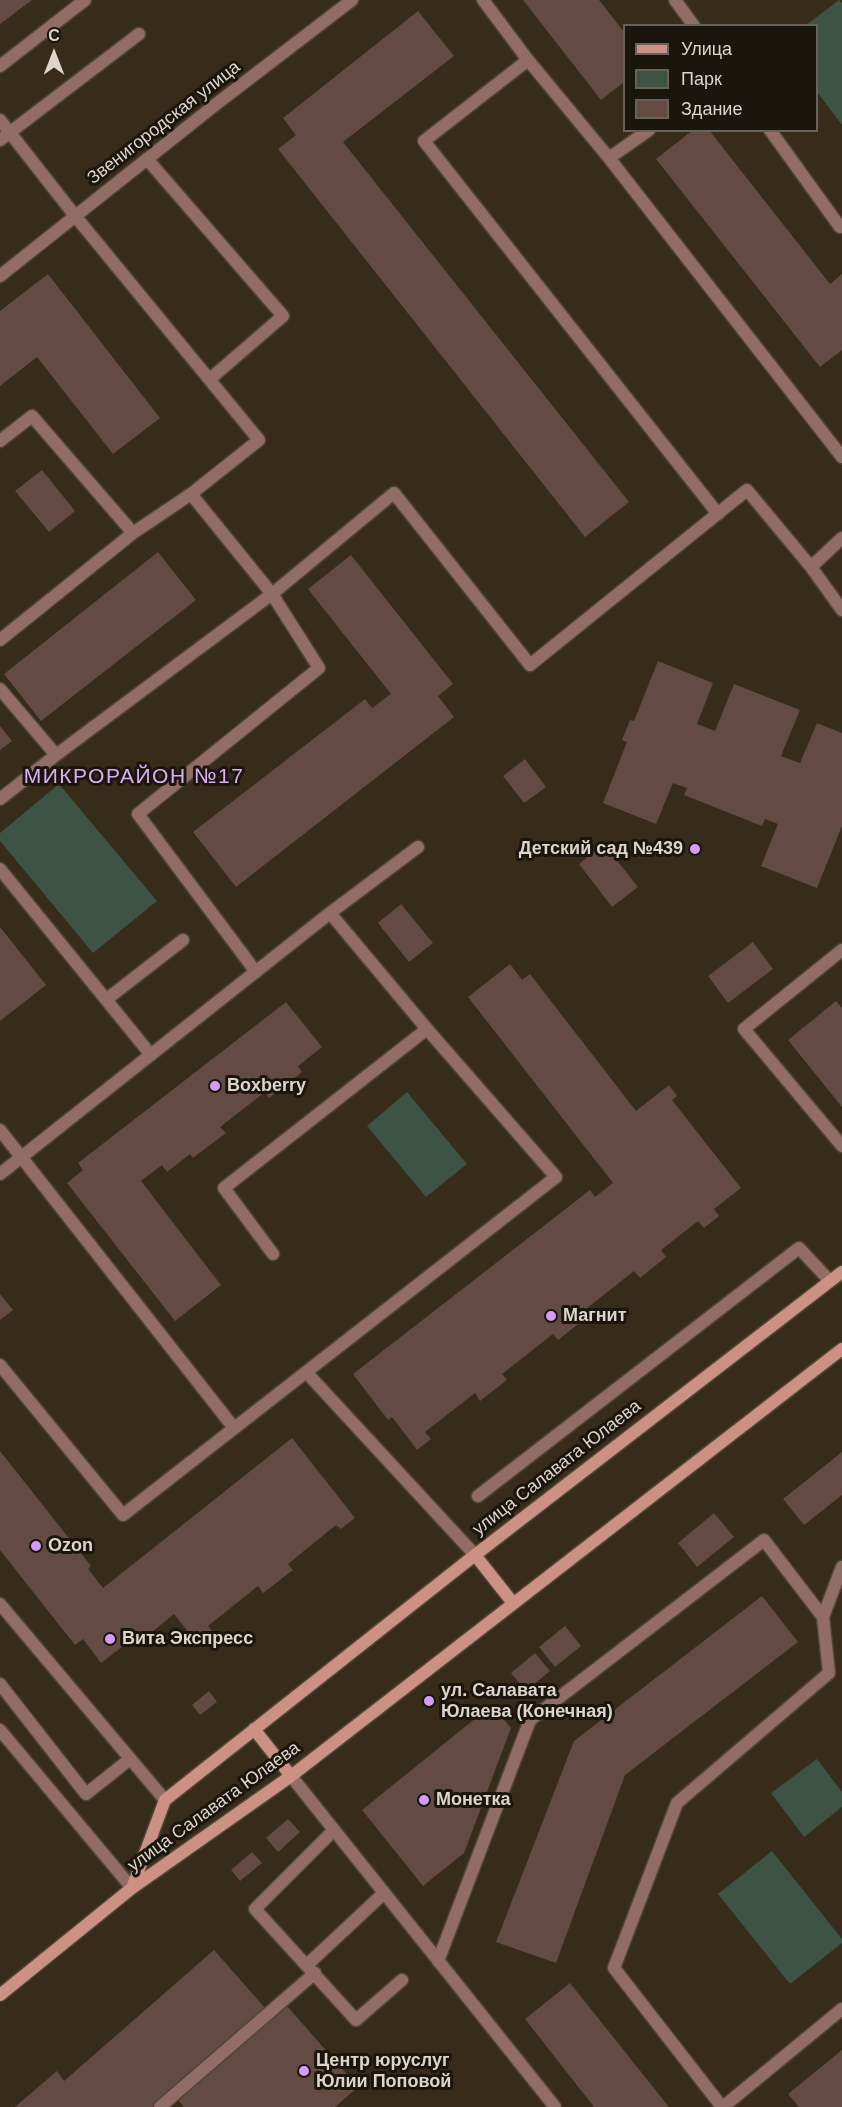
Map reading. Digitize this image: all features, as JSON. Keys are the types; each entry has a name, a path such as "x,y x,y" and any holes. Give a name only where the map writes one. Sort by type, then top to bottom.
{"street":[{"path":"0,66 85,0"},
{"name":"Звенигородская улица","path":"0,276 352,0"},
{"path":"483,0 528,60 837,439 842,457"},
{"path":"675,0 693,24"},
{"path":"5,136 139,34"},
{"path":"528,60 424,141 718,514"},
{"path":"0,120 5,136 76,217 259,440 190,494 134,533 0,640"},
{"path":"609,158 646,132"},
{"path":"771,132 840,227 842,225"},
{"path":"147,159 283,316 210,379"},
{"path":"0,441 32,417 134,533"},
{"path":"0,799 272,594 394,492 530,665 747,490 811,567 842,610"},
{"path":"190,494 272,594 319,668 138,814 256,972"},
{"path":"811,567 842,538"},
{"path":"0,689 56,755"},
{"path":"0,1174 418,847"},
{"path":"0,869 152,1055"},
{"path":"0,1365 123,1515 556,1177 330,914"},
{"path":"107,999 183,940"},
{"path":"842,950 744,1029 842,1146"},
{"path":"273,1254 224,1188 427,1029"},
{"path":"0,1130 234,1428"},
{"path":"478,1496 799,1248 830,1281"},
{"name":"улица Салавата Юлаева","path":"132,1888 165,1800 475,1555 842,1272"},
{"name":"улица Салавата Юлаева","path":"132,1888 291,1776 842,1349"},
{"path":"306,1372 475,1555 513,1603"},
{"path":"438,1961 530,1720 764,1540 822,1617"},
{"path":"842,1567 822,1617 829,1673 677,1803 614,1968 722,2107 842,2009"},
{"path":"0,1604 165,1800"},
{"path":"0,1684 86,1794 130,1759"},
{"path":"254,1729 555,2107"},
{"path":"0,1730 132,1888 0,1995"},
{"path":"334,1830 255,1909 356,2020 402,1980"},
{"path":"160,2107 311,1969 384,1893"}],"green space":[{"path":"839,0 842,3 842,125 818,93 818,24 807,24"},
{"path":"59,784 157,901 93,953 0,841 0,833"},
{"path":"407,1092 467,1164 426,1197 367,1126"},
{"path":"817,1759 842,1792 842,1807 804,1837 771,1793"},
{"path":"772,1851 842,1939 842,1943 790,1984 718,1894"}],"building":[{"path":"0,0 32,0 0,24"},
{"path":"523,0 599,0 623,31 623,83 601,100"},
{"path":"418,11 454,56 343,142 629,502 585,537 278,149 296,135 283,118"},
{"path":"690,132 711,132 830,284 842,274 842,350 820,367 656,159"},
{"path":"48,274 160,418 113,454 37,357 0,386 0,311"},
{"path":"42,470 75,511 49,532 15,491"},
{"path":"158,552 196,600 41,721 4,674"},
{"path":"351,555 453,684 438,696 454,717 236,887 193,832 365,699 372,708 391,694 308,589"},
{"path":"658,661 713,683 697,724 715,731 734,684 800,710 781,756 800,763 817,723 842,733 842,826 817,888 761,866 778,824 765,819 762,826 684,795 687,788 673,783 656,824 603,803 627,742 622,740 630,720 634,721"},
{"path":"0,726 12,741 0,750"},
{"path":"525,759 546,787 524,803 503,776"},
{"path":"604,844 638,887 612,907 579,864"},
{"path":"401,904 433,943 409,962 378,923"},
{"path":"0,927 46,985 0,1021"},
{"path":"753,942 773,969 728,1003 708,976"},
{"path":"510,964 522,980 530,974 636,1111 669,1085 677,1096 672,1100 741,1188 714,1209 719,1216 704,1228 698,1221 661,1250 666,1257 640,1278 634,1271 582,1312 587,1317 558,1340 553,1334 502,1374 507,1380 480,1401 475,1393 425,1432 431,1439 417,1450 392,1417 388,1420 353,1374 590,1190 595,1197 613,1183 468,997"},
{"path":"836,1001 842,1008 842,1107 788,1040"},
{"path":"286,1002 322,1047 298,1066 302,1072 269,1098 265,1092 220,1127 226,1133 193,1158 190,1154 167,1172 162,1165 141,1181 221,1285 175,1321 67,1183 83,1170 78,1163"},
{"path":"0,1294 13,1310 0,1320"},
{"path":"292,1438 355,1518 341,1529 336,1525 288,1564 293,1570 263,1593 258,1586 208,1626 214,1633 199,1645 174,1614 147,1636 143,1631 101,1663 83,1639 75,1645 0,1550 0,1451 91,1566 88,1569 103,1588"},
{"path":"842,1452 842,1495 804,1525 783,1499"},
{"path":"714,1513 734,1537 697,1567 678,1543"},
{"path":"762,1596 798,1642 625,1775 556,1963 496,1942 574,1741"},
{"path":"565,1626 581,1646 555,1667 539,1647"},
{"path":"535,1653 550,1671 526,1691 511,1673"},
{"path":"209,1691 217,1702 200,1715 192,1705"},
{"path":"492,1705 511,1728 464,1853 423,1886 362,1810"},
{"path":"288,1819 300,1832 278,1852 266,1838"},
{"path":"252,1852 262,1863 240,1881 231,1870"},
{"path":"214,1950 265,2008 152,2107 15,2107 57,2071 64,2081"},
{"path":"570,1983 669,2107 594,2107 525,2019"},
{"path":"287,2006 358,2087 335,2107 184,2107 178,2100"},
{"path":"842,2050 842,2107 799,2107 788,2094"}],"place":[{"name":"Детский сад №439","path":"695,849"},
{"name":"Boxberry","path":"215,1086"},
{"name":"Магнит","path":"551,1316"},
{"name":"Ozon","path":"36,1546"},
{"name":"Вита Экспресс","path":"110,1639"},
{"name":"ул. Салавата Юлаева (Конечная)","path":"429,1701"},
{"name":"Монетка","path":"424,1800"},
{"name":"Центр юруслуг Юлии Поповой","path":"304,2071"}],"district":[{"name":"МИКРОРАЙОН №17","path":"134,777"}]}
